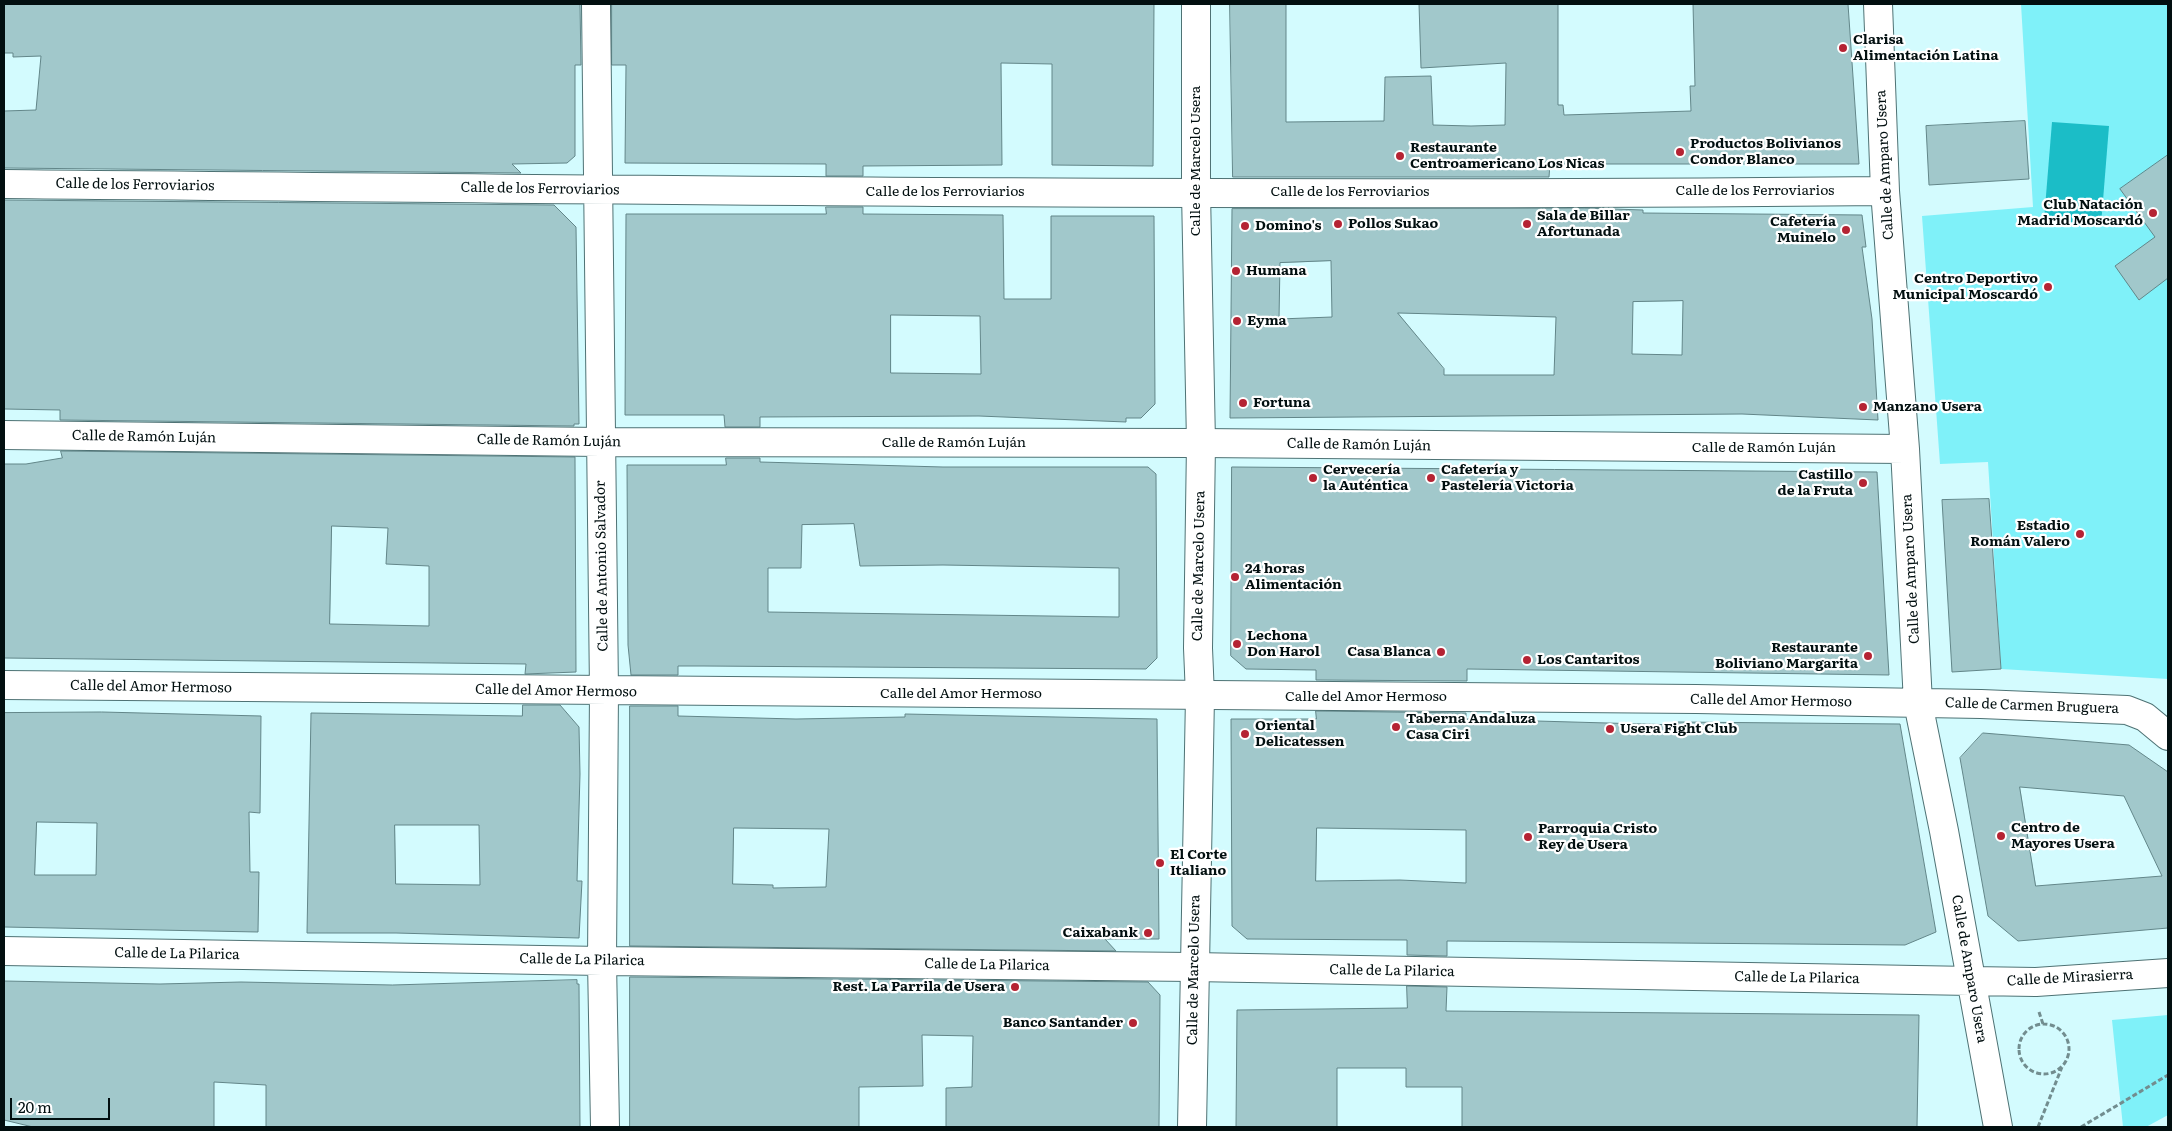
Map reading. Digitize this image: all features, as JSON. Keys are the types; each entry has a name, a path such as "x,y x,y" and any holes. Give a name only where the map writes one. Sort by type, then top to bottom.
{"street":[{"name":"Calle de Antonio Salvador","path":"596,4 600,190 600,442 604,691 602,961 605,1127"},
{"name":"Calle de Marcelo Usera","path":"1192,1127 1193,967 1200,696 1198,648 1201,443 1196,192 1196,4"},
{"name":"Calle de Amparo Usera","path":"1878,4 1885,191 1905,449 1918,703 1944,831 1998,1127"},
{"name":"Calle de los Ferroviarios","path":"4,184 600,190 1196,192 1885,191"},
{"name":"Calle de Ramón Luján","path":"4,435 600,442 1201,443 1905,449"},
{"name":"Calle del Amor Hermoso","path":"4,685 1918,703"},
{"name":"Calle de Carmen Bruguera","path":"1918,703 2127,710 2145,718 2168,736"},
{"name":"Calle de La Pilarica","path":"4,951 602,961 1193,967 1971,981"},
{"name":"Calle de Mirasierra","path":"1971,981 2036,982 2168,973"}],"path":[{"path":"2039,1012 2043,1024"},
{"path":"2038,1127 2067,1058 2068,1042 2058,1029 2043,1024 2029,1029 2023,1035 2019,1052 2022,1060 2033,1072 2049,1073 2063,1064"},
{"path":"2081,1127 2168,1075"}],"shaded area":[{"name":"Centro Deportivo Municipal Moscardó","path":"2021,4 2168,4 2168,679 2001,669 1988,462 1940,464 1922,216 2033,207"},
{"path":"2052,122 2109,126 2101,225 2044,220"},
{"path":"2168,1015 2168,1115 2146,1127 2123,1127 2112,1020"}],"building":[{"path":"4,4 580,4 581,65 575,65 575,156 567,163 512,164 521,173 4,168 4,111 36,110 41,56 13,57 13,53 4,53"},
{"path":"612,4 1154,4 1153,166 1052,165 1052,64 1001,63 1002,165 863,166 863,176 826,176 826,164 625,163 626,65 612,65"},
{"path":"1230,4 1286,4 1286,122 1384,121 1385,77 1431,76 1433,125 1471,126 1505,125 1506,63 1421,68 1419,4 1558,4 1558,105 1563,105 1564,115 1691,111 1690,86 1695,86 1693,4 1848,4 1859,164 1550,164 1549,177 1233,177"},
{"path":"2025,121 2029,179 1929,185 1926,126"},
{"name":"Club Natación Madrid Moscardó","path":"2168,155 2168,278 2139,300 2115,266 2155,237 2120,189"},
{"path":"4,200 554,205 576,227 579,424 574,424 574,426 60,420 60,410 4,409"},
{"path":"826,207 863,207 863,214 1003,215 1004,299 1051,299 1051,216 1154,216 1155,404 1141,418 1126,418 1126,422 979,416 760,417 760,427 725,427 724,415 625,415 626,214 826,214","holes":["891,315 980,316 981,374 891,373"]},
{"path":"1585,208 1643,210 1643,213 1862,215 1866,247 1862,247 1872,319 1878,420 1742,414 1230,418 1232,209","holes":["1331,261 1332,317 1279,319 1280,263","1683,301 1682,355 1632,354 1633,302","1398,313 1556,317 1554,375 1444,375 1444,369"]},
{"path":"61,451 575,457 576,672 525,674 526,664 4,658 4,464 26,464 62,458","holes":["332,526 388,528 386,564 429,566 429,626 330,624"]},
{"path":"726,458 760,458 760,462 943,467 1148,467 1156,474 1157,658 1146,669 678,666 678,675 631,675 628,645 627,465 726,465","holes":["854,524 860,566 943,565 1119,568 1119,617 768,612 768,568 801,568 802,525"]},
{"path":"1232,467 1877,472 1889,675 1467,669 1467,681 1316,680 1316,670 1246,669 1231,656"},
{"path":"1989,499 2001,669 1952,672 1942,500"},
{"path":"523,705 560,705 579,727 580,774 577,881 582,881 579,938 396,933 307,933 311,713 522,716","holes":["395,825 479,825 480,885 396,884"]},
{"path":"630,706 678,706 678,716 796,719 905,717 905,714 1157,719 1159,939 1105,939 1116,951 630,946","holes":["734,828 829,829 826,887 773,888 773,885 733,884"]},
{"path":"1316,711 1466,713 1466,719 1678,725 1678,722 1900,724 1936,932 1905,945 1447,941 1447,956 1407,955 1407,940 1247,939 1232,926 1231,719 1316,719","holes":["1317,828 1466,830 1466,883 1400,880 1316,881"]},
{"path":"102,712 261,716 260,813 249,812 250,872 259,872 258,932 4,927 4,713","holes":["37,822 97,823 96,875 35,875"]},
{"name":"Centro de Mayores Usera","path":"1983,733 2129,745 2168,772 2168,928 2018,941 1988,916 1960,758","holes":["2020,787 2124,796 2162,876 2036,886"]},
{"path":"630,977 1148,982 1160,995 1159,1127 946,1127 946,1088 972,1087 973,1036 922,1035 923,1086 859,1087 859,1127 630,1127"},
{"path":"577,980 577,984 579,984 580,1127 266,1127 266,1085 214,1082 214,1127 33,1127 4,1120 4,981 392,985"},
{"path":"1407,986 1447,987 1446,1011 1919,1015 1917,1127 1462,1127 1462,1087 1406,1087 1406,1068 1337,1068 1337,1127 1236,1127 1237,1010 1407,1008"}],"place":[{"name":"Clarisa Alimentación Latina","path":"1843,48"},
{"name":"Productos Bolivianos Condor Blanco","path":"1680,152"},
{"name":"Restaurante Centroamericano Los Nicas","path":"1400,156"},
{"name":"Club Natación Madrid Moscardó","path":"2153,213"},
{"name":"Pollos Sukao","path":"1338,224"},
{"name":"Sala de Billar Afortunada","path":"1527,224"},
{"name":"Domino's","path":"1245,226"},
{"name":"Cafetería Muinelo","path":"1846,230"},
{"name":"Humana","path":"1236,271"},
{"name":"Centro Deportivo Municipal Moscardó","path":"2048,287"},
{"name":"Eyma","path":"1237,321"},
{"name":"Fortuna","path":"1243,403"},
{"name":"Manzano Usera","path":"1863,407"},
{"name":"Cervecería la Auténtica","path":"1313,478"},
{"name":"Cafetería y Pastelería Victoria","path":"1431,478"},
{"name":"Castillo de la Fruta","path":"1863,483"},
{"name":"Estadio Román Valero","path":"2080,534"},
{"name":"24 horas Alimentación","path":"1235,577"},
{"name":"Lechona Don Harol","path":"1237,644"},
{"name":"Casa Blanca","path":"1441,652"},
{"name":"Restaurante Boliviano Margarita","path":"1868,656"},
{"name":"Los Cantaritos","path":"1527,660"},
{"name":"Taberna Andaluza Casa Ciri","path":"1396,727"},
{"name":"Usera Fight Club","path":"1610,729"},
{"name":"Oriental Delicatessen","path":"1245,734"},
{"name":"Centro de Mayores Usera","path":"2001,836"},
{"name":"Parroquia Cristo Rey de Usera","path":"1528,837"},
{"name":"El Corte Italiano","path":"1160,863"},
{"name":"Caixabank","path":"1148,933"},
{"name":"Rest. La Parrila de Usera","path":"1015,987"},
{"name":"Banco Santander","path":"1133,1023"}]}
